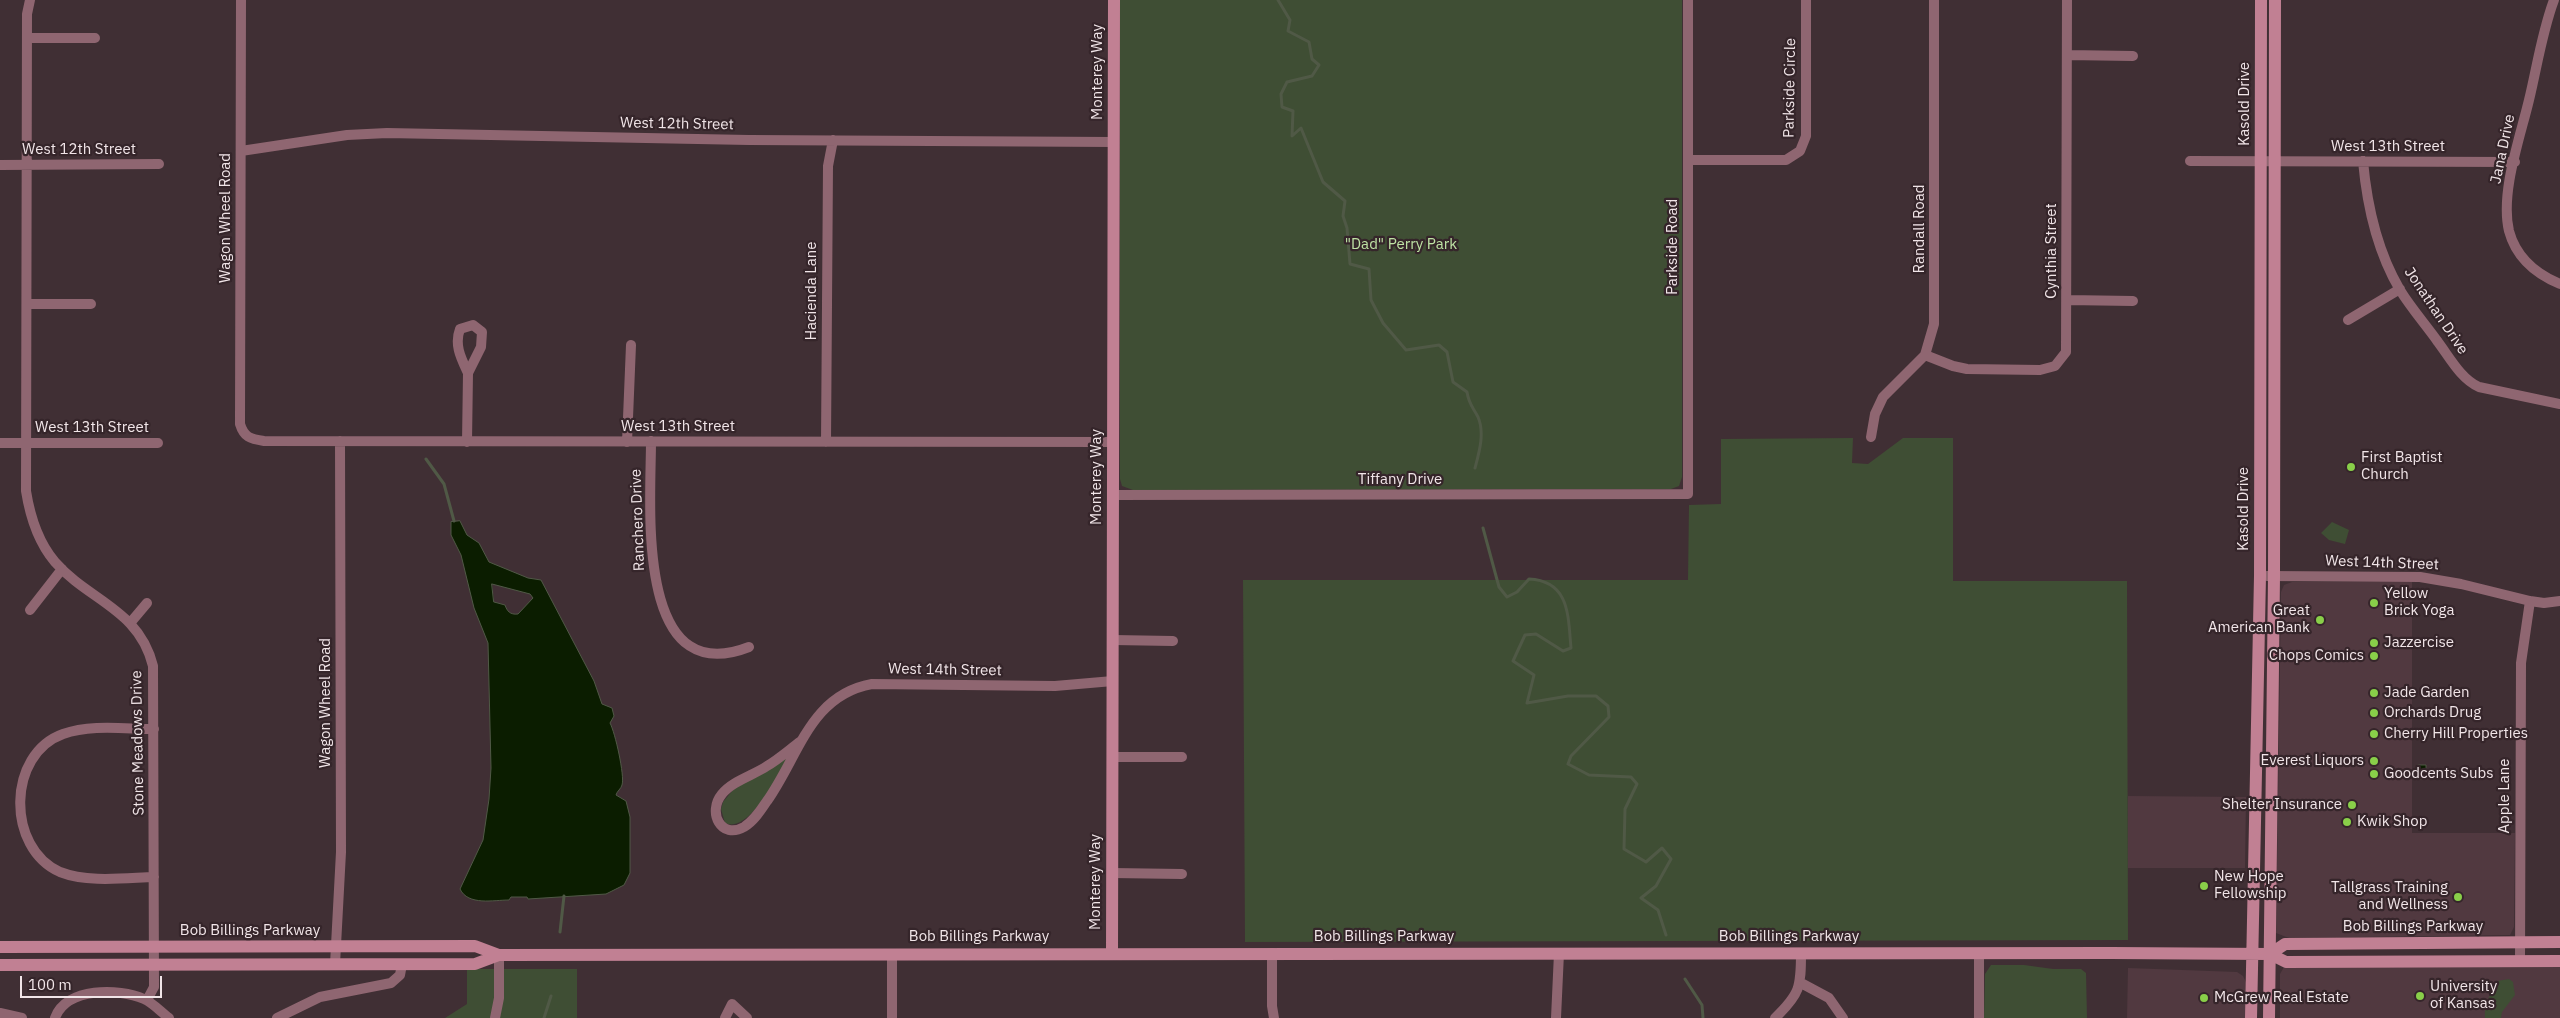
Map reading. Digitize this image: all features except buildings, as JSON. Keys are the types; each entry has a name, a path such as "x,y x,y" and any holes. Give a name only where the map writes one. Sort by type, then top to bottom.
{"main road":[{"name":"Monterey Way","path":"1112,953 1114,0"},
{"name":"Kasold Drive","path":"2251,1018 2260,576 2261,0"},
{"name":"Kasold Drive","path":"2270,1018 2274,576 2275,0"},
{"name":"Bob Billings Parkway","path":"2270,954 2285,944 2560,942"},
{"name":"Bob Billings Parkway","path":"0,947 475,946 499,955"},
{"name":"Bob Billings Parkway","path":"0,965 475,964 499,955 1112,953 2270,954 2286,962 2560,961"}],"street":[{"name":"Stone Meadows Drive","path":"30,0 27,38 26,491 31,514 42,543 62,569 131,622 147,647 153,666 154,987 147,1000"},
{"name":"Wagon Wheel Road","path":"241,0 240,424 245,436"},
{"name":"Parkside Road","path":"1688,0 1688,494"},
{"name":"Parkside Circle","path":"1689,160 1786,160 1800,152 1806,136 1806,0"},
{"name":"Randall Road","path":"1871,437 1875,414 1883,397 1925,355 1933,335 1935,306 1934,0"},
{"name":"Cynthia Street","path":"1925,355 1953,366 1967,369 2048,369 2062,359 2066,352 2067,0"},
{"name":"Jana Drive","path":"2554,0 2546,26 2515,162 2508,202 2509,232 2515,246 2527,263 2537,272 2560,284"},
{"path":"27,38 95,38"},
{"path":"2067,55 2133,56"},
{"name":"West 12th Street","path":"241,151 329,137 387,133 1114,142"},
{"name":"Hacienda Lane","path":"826,442 828,166 833,140"},
{"name":"West 13th Street","path":"2190,161 2515,162"},
{"name":"Jonathan Drive","path":"2364,162 2371,218 2400,289 2470,383 2488,390 2560,404"},
{"name":"West 12th Street","path":"0,165 159,164"},
{"path":"2348,320 2400,289"},
{"path":"2067,300 2133,301"},
{"path":"27,304 91,304"},
{"path":"626,442 631,345"},
{"path":"467,442 468,373"},
{"name":"West 13th Street","path":"245,436 264,441 1113,442"},
{"name":"Wagon Wheel Road","path":"335,964 341,852 340,441"},
{"name":"Ranchero Drive","path":"652,441 652,559 659,596 667,617 680,637 703,651 727,655 749,647"},
{"name":"West 13th Street","path":"0,443 158,443"},
{"name":"Tiffany Drive","path":"1113,495 1688,494"},
{"path":"30,610 62,569"},
{"name":"West 14th Street","path":"2260,576 2420,577 2461,584 2530,601 2544,603 2560,601"},
{"name":"Apple Lane","path":"2520,961 2521,663 2530,601"},
{"path":"131,622 147,604"},
{"path":"1113,640 1173,640"},
{"name":"West 14th Street","path":"801,741 767,766 723,792 715,809 716,819 720,826 726,830 735,830 747,825 755,817 781,780 801,741 831,700 852,688 863,686 1055,686 1113,682"},
{"path":"154,729 86,729 52,739 37,752 26,771 21,791 21,814 26,834 36,853 60,872 82,878 154,877"},
{"path":"1113,757 1182,757"},
{"path":"1112,873 1182,874"},
{"path":"1272,953 1272,1006 1274,1018"},
{"path":"1556,1018 1559,953"},
{"path":"1775,1018 1787,1007 1801,982 1801,953"},
{"path":"1979,953 1979,1018"},
{"path":"892,954 892,1018"},
{"path":"495,1018 499,998 499,955"},
{"path":"276,1018 320,997 391,983 400,975 402,964"},
{"path":"1801,982 1829,998 1843,1018"},
{"path":"54,1018 61,1007 77,996 129,994 147,1000 169,1018"},
{"path":"725,1018 732,1004 747,1018"},
{"path":"0,1012 22,1018"}],"shaded area":[{"path":"460,521 467,535 479,543 489,562 528,578 541,580 594,681 602,704 612,708 614,716 610,723 619,754 623,780 616,795 626,801 630,817 630,873 624,885 606,894 528,899 527,897 511,897 509,900 482,901 469,898 460,889 483,840 489,799 491,768 488,643 474,608 461,555 451,535 451,522","holes":["492,584 530,594 533,598 518,614 513,614 508,611 505,605 494,602"]},
{"path":"2292,582 2412,582 2412,833 2515,833 2514,927 2510,935 2289,938 2276,933 2281,592 2284,585"},
{"path":"2418,765 2426,765 2426,779 2418,779"},
{"path":"2128,796 2246,797 2245,868 2128,868"},
{"name":"University of Kansas","path":"2284,967 2560,967 2560,1018 2280,1018 2280,974"},
{"path":"2128,968 2237,972 2243,976 2246,982 2246,1018 2127,1018"}],"green space":[{"name":"\"Dad\" Perry Park","path":"1120,0 1682,0 1682,477 1679,486 1671,489 1133,490 1122,486 1120,479"},
{"path":"1853,438 1852,463 1868,464 1903,438 1953,438 1953,581 2127,581 2128,940 1245,942 1243,580 1688,580 1689,505 1721,504 1721,439"},
{"path":"2332,522 2349,530 2345,544 2329,540 2321,533"},
{"path":"793,751 755,810 745,819 735,824 725,823 721,809 723,802 733,790"},
{"path":"1991,965 2081,969 2086,973 2087,1018 1984,1018 1985,974"},
{"path":"467,969 577,969 577,1018 445,1018 467,1004"},
{"path":"2509,979 2513,982 2515,995 2502,1012 2501,1018 2485,1018 2486,1004 2497,981"}],"waterway":[{"path":"1278,0 1290,20 1288,31 1309,42 1312,59 1319,65 1312,76 1287,82 1281,94 1282,107 1293,111 1292,136 1301,128 1323,182 1345,201 1343,216 1347,228 1350,264 1369,269 1371,300 1383,323 1406,350 1439,345 1447,352 1453,382 1467,392 1480,423 1481,443 1475,468"},
{"path":"426,459 444,484 454,521"},
{"path":"1483,528 1499,587 1507,597 1517,592 1529,579 1542,581 1560,593 1567,613 1571,648 1563,651 1536,634 1525,635 1513,661 1534,675 1527,703 1568,696 1596,696 1608,706 1609,717 1571,756 1568,764 1589,775 1631,777 1637,784 1625,809 1624,849 1646,862 1662,848 1671,859 1656,886 1641,898 1658,910 1666,935"},
{"path":"560,932 564,896"},
{"path":"1685,979 1702,1005 1703,1018"},
{"path":"544,1018 551,996"}],"place":[{"name":"First Baptist Church","path":"2351,467"},
{"name":"Yellow Brick Yoga","path":"2374,603"},
{"name":"Great American Bank","path":"2320,620"},
{"name":"Jazzercise","path":"2374,643"},
{"name":"Chops Comics","path":"2374,656"},
{"name":"Jade Garden","path":"2374,693"},
{"name":"Orchards Drug","path":"2374,713"},
{"name":"Cherry Hill Properties","path":"2374,734"},
{"name":"Everest Liquors","path":"2374,761"},
{"name":"Goodcents Subs","path":"2374,774"},
{"name":"Shelter Insurance","path":"2352,805"},
{"name":"Kwik Shop","path":"2347,822"},
{"name":"New Hope Fellowship","path":"2204,886"},
{"name":"Tallgrass Training and Wellness","path":"2458,897"},
{"name":"University of Kansas","path":"2420,996"},
{"name":"McGrew Real Estate","path":"2204,998"}]}
